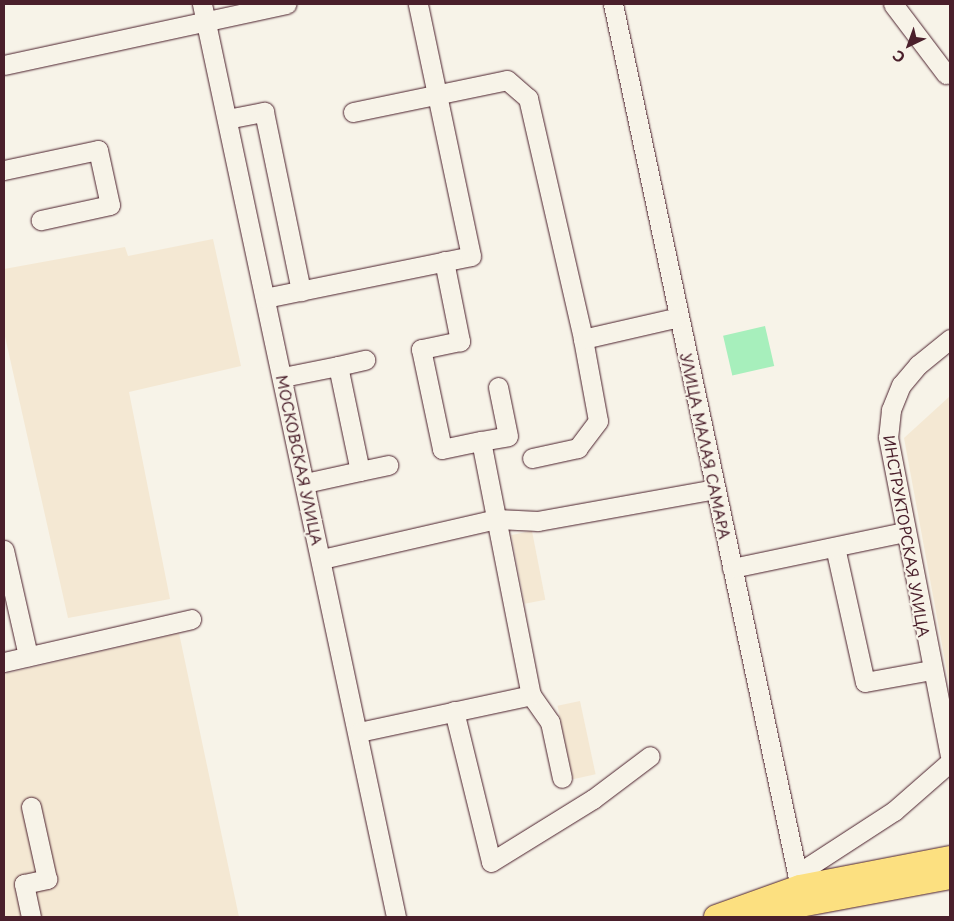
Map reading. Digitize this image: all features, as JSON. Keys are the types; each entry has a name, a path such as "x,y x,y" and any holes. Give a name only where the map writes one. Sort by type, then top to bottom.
{"main road":[{"path":"716,917 950,858"},
{"path":"760,917 805,896 950,877"}],"street":[{"path":"4,65 204,12 286,4"},
{"path":"266,298 471,256 418,4"},
{"name":"УЛИЦА МАЛАЯ САМАРА","path":"613,4 732,568 805,896"},
{"path":"893,4 946,74"},
{"name":"МОСКОВСКАЯ УЛИЦА","path":"204,12 359,732 396,917"},
{"path":"354,112 507,80 528,98 583,340 598,421 578,448 532,458"},
{"path":"227,120 264,112 301,291"},
{"path":"4,170 98,150 110,205 41,220"},
{"path":"444,261 460,340 421,348 442,449 508,436 498,386"},
{"path":"583,340 679,317"},
{"name":"ИНСТРУКТОРСКАЯ УЛИЦА","path":"950,338 906,378 891,410 888,446 950,755"},
{"path":"283,377 365,360"},
{"path":"338,366 360,471"},
{"path":"480,441 531,695 550,722 562,778"},
{"path":"305,483 388,466"},
{"path":"322,559 497,519 538,521 715,489"},
{"path":"732,568 905,532"},
{"path":"835,546 864,682 932,670"},
{"path":"4,550 28,656"},
{"path":"4,662 191,619"},
{"path":"359,732 531,695"},
{"path":"454,711 491,862 593,799 650,756"},
{"path":"805,896 894,810 950,762"},
{"path":"31,807 46,880 24,884 31,917"}],"shaded area":[{"path":"213,239 241,366 129,392 170,599 68,618 4,332 4,269 125,247 128,256"},
{"path":"950,396 950,688 904,438"},
{"path":"532,531 545,600 525,604 511,535"},
{"path":"179,633 239,917 4,917 4,674"},
{"path":"580,701 596,774 573,779 558,706"}],"green space":[{"path":"765,326 774,366 732,376 723,336"}]}
